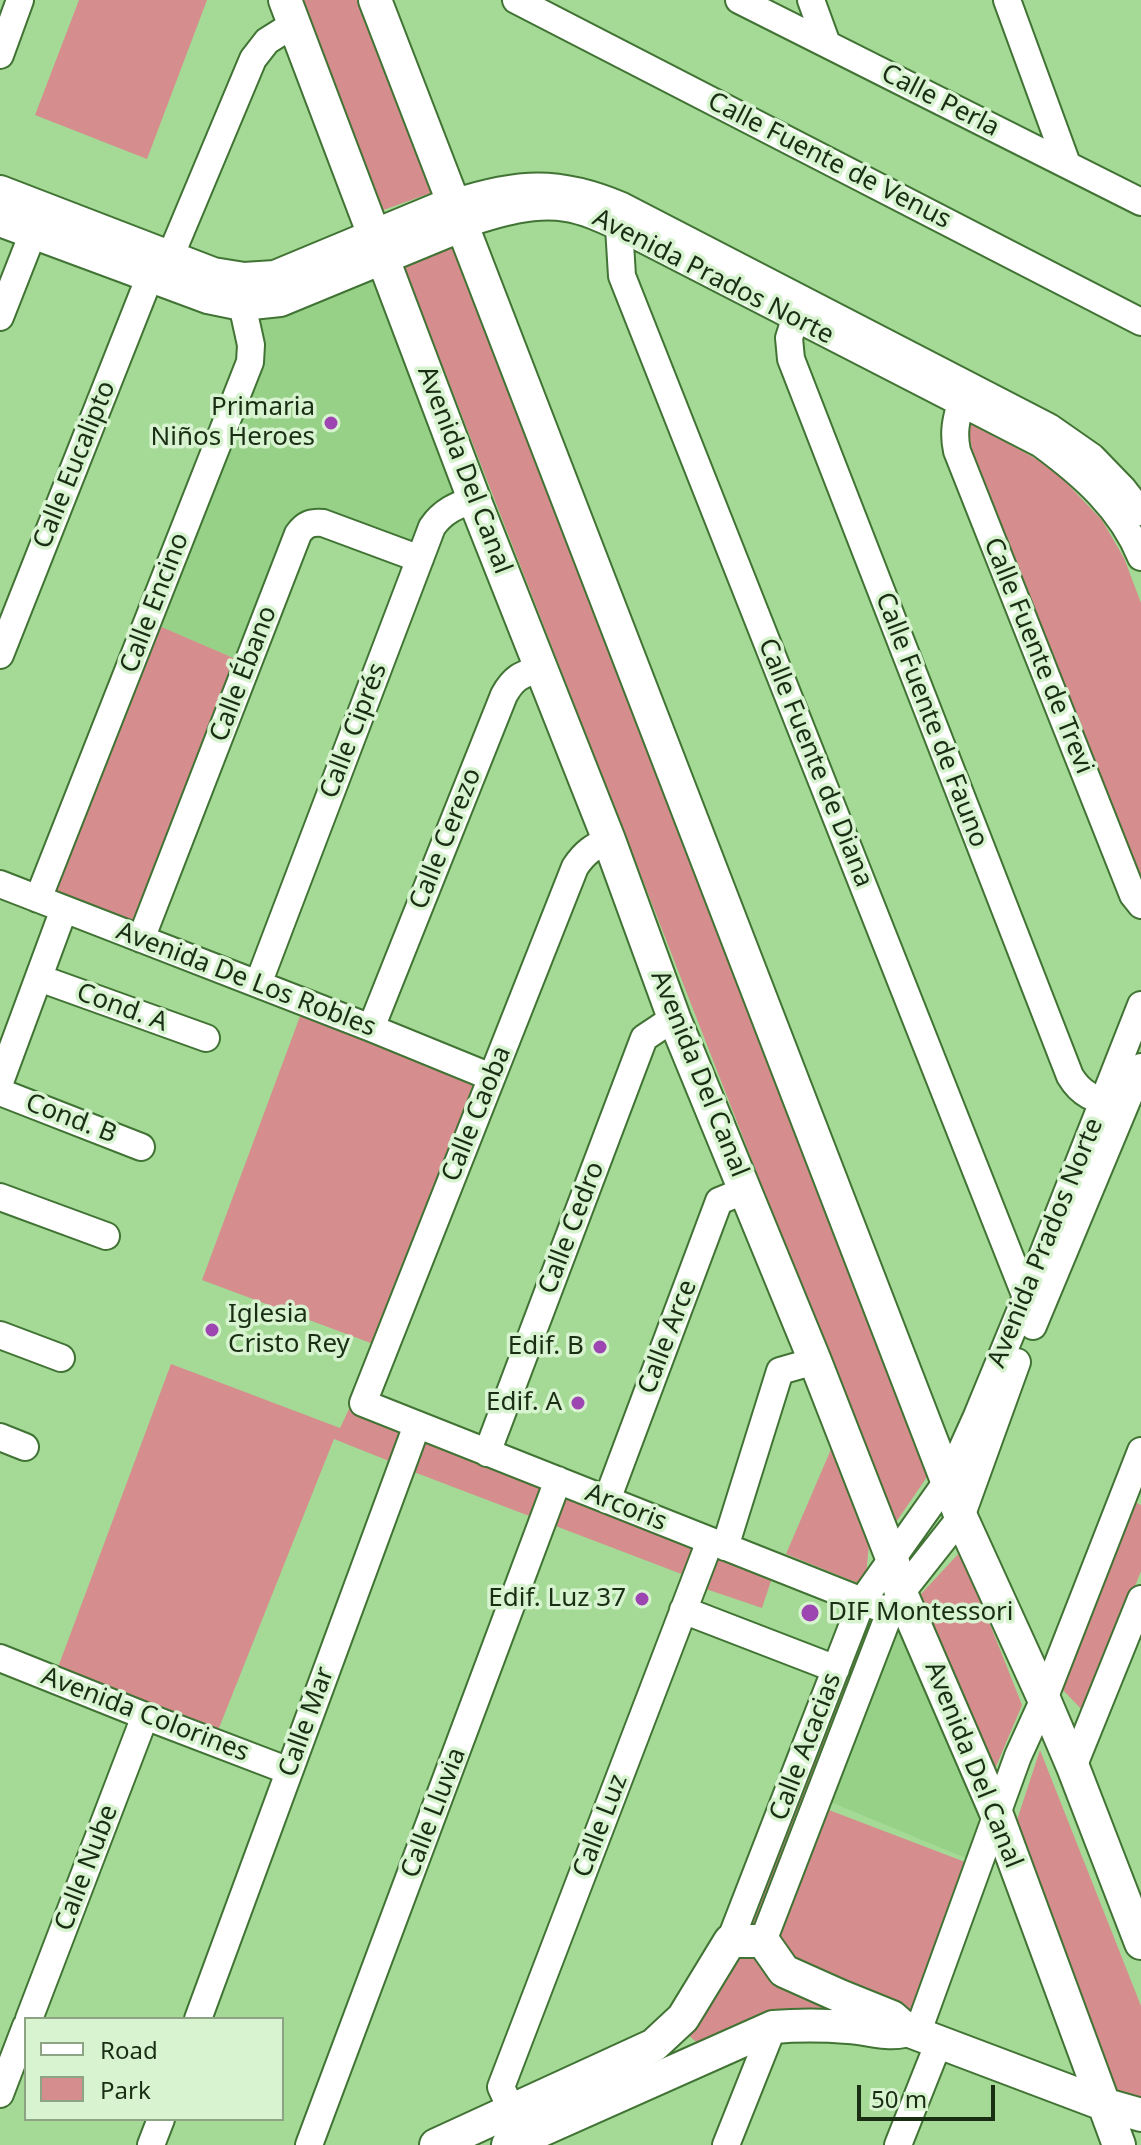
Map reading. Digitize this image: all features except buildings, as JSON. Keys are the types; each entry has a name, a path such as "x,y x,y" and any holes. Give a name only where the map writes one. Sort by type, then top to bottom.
{"main road":[{"path":"375,0 961,1517 1073,1767 1140,1939"},
{"name":"Avenida Del Canal","path":"290,12 474,499 609,840 674,1018 892,1558 896,1603 997,1815 1119,2145"},
{"path":"0,192 160,266 208,297 242,304 280,300 378,247 458,214"},
{"path":"0,220 33,233 160,266 244,279 275,277 378,247"},
{"path":"508,2145 535,2122 654,2045 683,2018 730,1941 763,1941 784,1971 892,2017 921,2035 1103,2104 1141,2115"},
{"path":"436,2145 535,2122 669,2073 773,2027 811,2024 921,2035"}],"street":[{"path":"0,55 20,0"},
{"name":"Calle Fuente de Venus","path":"516,0 1141,322"},
{"name":"Calle Perla","path":"739,0 1141,202"},
{"path":"811,0 827,44"},
{"path":"1007,0 1067,164"},
{"name":"Calle Eucalipto","path":"0,655 160,266 253,59 290,12"},
{"path":"458,214 490,191 526,186 561,187 594,194 622,206 798,309 1049,427 1092,457 1141,512"},
{"name":"Avenida Prados Norte","path":"458,214 494,215 530,208 564,207 594,215 798,309 1041,444 1077,471 1108,502 1133,537 1141,557"},
{"name":"Calle Fuente de Diana","path":"619,227 622,276 1026,1297"},
{"path":"0,317 33,233"},
{"name":"Calle Encino","path":"38,899 250,362 251,345 242,304"},
{"name":"Calle Fuente de Fauno","path":"798,309 789,338 791,359 1070,1076 1087,1095 1114,1104"},
{"name":"Calle Fuente de Trevi","path":"961,402 955,422 957,451 1133,895 1141,905"},
{"name":"Calle Ciprés","path":"258,984 432,527 448,509 474,499"},
{"name":"Calle Ébano","path":"141,939 298,534 304,526 313,522 323,523 420,559"},
{"name":"Calle Cerezo","path":"371,1028 504,695 511,682 541,668"},
{"name":"Calle Caoba","path":"363,1403 575,867 594,846 609,840"},
{"name":"Avenida De Los Robles","path":"0,884 491,1077"},
{"path":"0,1082 64,909"},
{"name":"Cond. A","path":"39,978 206,1038"},
{"name":"Avenida Prados Norte","path":"892,1558 948,1480 977,1416 1026,1297 1114,1104 1141,1005"},
{"name":"Calle Cedro","path":"487,1453 644,1038 674,1018"},
{"path":"1114,1104 1141,1067"},
{"name":"Cond. B","path":"0,1092 141,1147"},
{"name":"Calle Acacias","path":"763,1941 896,1603 961,1517 1114,1104"},
{"name":"Calle Arce","path":"607,1500 719,1201 746,1190"},
{"path":"0,1197 106,1236"},
{"path":"0,1335 61,1358"},
{"name":"Calle Luz","path":"535,2122 501,2087 683,1610 718,1544 780,1371 815,1361"},
{"name":"Arcoris","path":"363,1403 862,1601 896,1603"},
{"name":"Calle Mar","path":"199,2017 417,1425"},
{"path":"0,1437 25,1447"},
{"path":"898,2145 921,2035 997,1815 1018,1756 1136,1479 1141,1451"},
{"name":"Calle Lluvia","path":"309,2145 558,1480"},
{"name":"Calle Acacias","path":"730,1941 862,1601 892,1558"},
{"path":"1073,1767 1141,1599"},
{"path":"683,1610 836,1669"},
{"name":"Avenida Colorines","path":"1,1663 289,1771"},
{"name":"Calle Nube","path":"30,2017 145,1716"},
{"path":"726,2145 773,2027"},
{"path":"0,2094 24,2031"},
{"path":"654,2045 669,2073"},
{"path":"151,2145 160,2121"}],"shaded area":[{"name":"Primaria Niños Heroes","path":"375,272 455,496 411,557 300,514 245,663 150,622 262,351 249,312"},
{"path":"900,1610 984,1817 968,1859 828,1801"}],"green space":[{"path":"79,0 207,0 147,159 35,115"},
{"path":"299,0 357,0 431,193 375,213"},
{"path":"458,244 926,1460 927,1477 894,1525 404,267"},
{"path":"967,420 1052,468 1102,520 1124,558 1141,603 1141,878 972,451"},
{"path":"150,622 245,663 142,927 50,889"},
{"path":"302,1011 474,1082 376,1345 202,1280"},
{"path":"171,1364 340,1428 351,1405 408,1429 394,1463 334,1439 217,1733 57,1670"},
{"path":"419,1433 703,1545 692,1578 406,1469"},
{"path":"832,1447 869,1544 865,1586 786,1554"},
{"path":"1135,1502 1141,1505 1141,1571 1085,1713 1061,1688"},
{"path":"961,1551 1022,1705 992,1776 921,1594"},
{"path":"714,1554 773,1575 762,1608 703,1588"},
{"path":"863,1603 887,1614 761,1937 734,1938"},
{"path":"1040,1750 1141,2006 1141,2099 1118,2092 1016,1823"},
{"path":"821,1807 973,1865 912,2013 793,1963 777,1934"},
{"path":"732,1943 762,1944 853,2025 709,2053 686,2033"}],"place":[{"name":"Primaria Niños Heroes","path":"331,423"},
{"name":"Iglesia Cristo Rey","path":"212,1330"},
{"name":"Edif. B","path":"600,1347"},
{"name":"Edif. A","path":"578,1403"},
{"name":"Edif. Luz 37","path":"642,1599"},
{"name":"DIF Montessori","path":"810,1613"}]}
